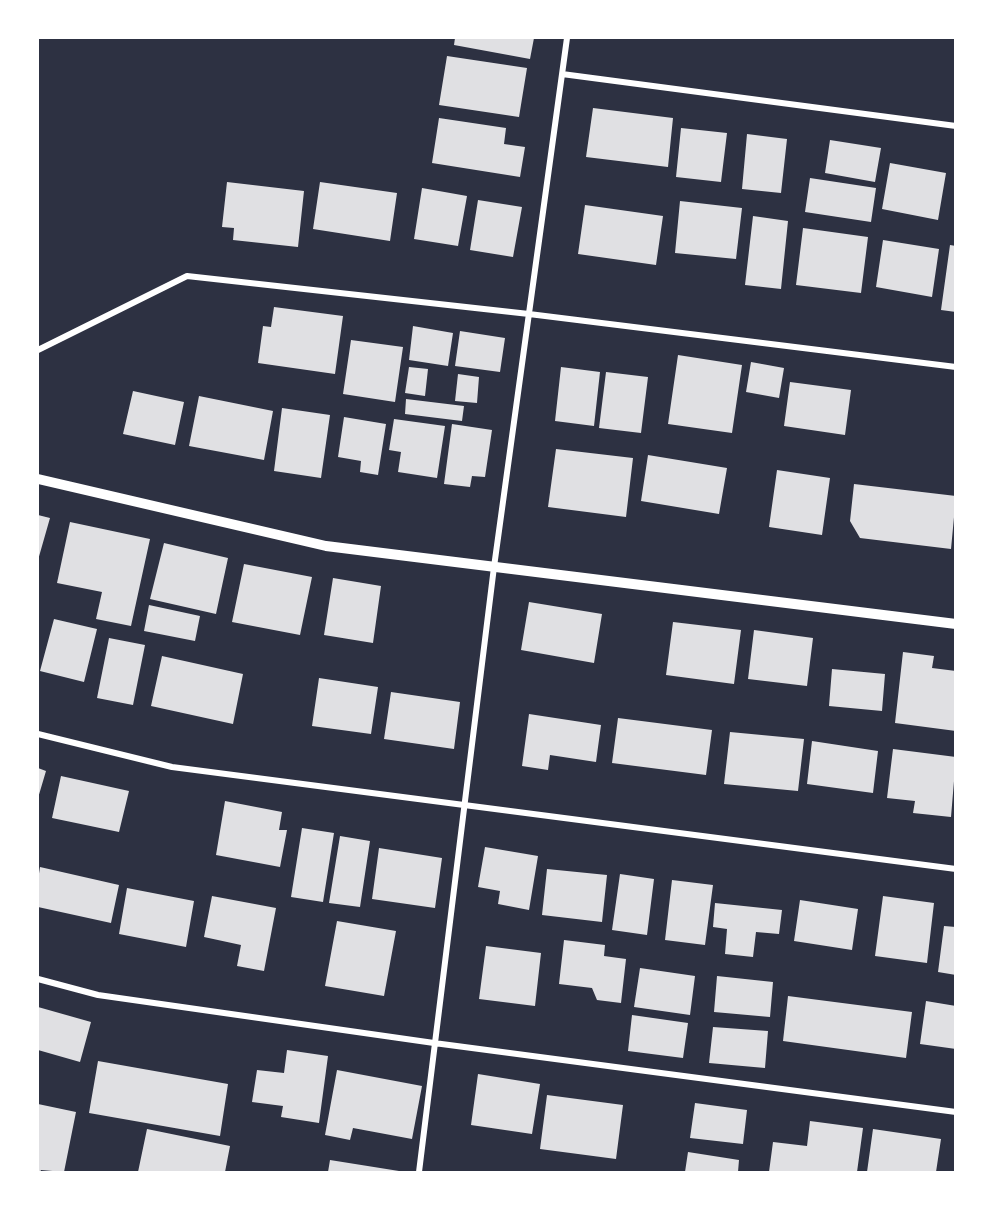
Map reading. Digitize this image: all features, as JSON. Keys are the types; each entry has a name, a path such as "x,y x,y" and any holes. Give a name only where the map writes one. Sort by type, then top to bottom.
{"street":[{"path":"419,1173 494,567 567,38"},
{"path":"562,74 956,126"},
{"path":"38,350 188,276 529,314 956,368"},
{"path":"38,479 326,546 956,624"},
{"path":"38,734 172,767 956,869"},
{"path":"38,979 98,995 434,1043 956,1112"}],"building":[{"path":"455,38 534,38 530,59 454,45"},
{"path":"447,56 527,68 519,117 439,105"},
{"path":"593,108 673,118 668,167 586,157"},
{"path":"439,118 506,128 504,144 525,147 520,177 432,163"},
{"path":"681,128 727,133 721,182 676,177"},
{"path":"747,134 787,139 781,193 742,189"},
{"path":"830,140 881,148 875,182 825,173"},
{"path":"890,163 946,173 938,220 882,209"},
{"path":"810,178 876,188 871,222 805,212"},
{"path":"227,182 304,191 298,247 233,240 234,228 222,227"},
{"path":"320,182 397,193 390,241 313,229"},
{"path":"422,188 467,196 458,246 414,239"},
{"path":"478,200 522,207 513,257 470,250"},
{"path":"680,201 742,208 736,259 675,253"},
{"path":"585,205 663,216 656,265 578,254"},
{"path":"753,216 788,221 781,289 745,285"},
{"path":"803,228 868,237 861,293 796,285"},
{"path":"883,240 939,249 932,297 876,287"},
{"path":"950,245 956,246 956,312 941,310"},
{"path":"274,307 343,316 335,374 258,363 263,326 271,327"},
{"path":"413,326 453,333 448,366 409,360"},
{"path":"460,331 505,338 500,372 455,366"},
{"path":"351,340 403,347 395,402 343,394"},
{"path":"678,355 742,365 732,433 668,424"},
{"path":"751,362 784,368 779,398 746,392"},
{"path":"409,367 428,369 425,396 405,393"},
{"path":"561,367 600,372 594,426 555,421"},
{"path":"606,372 648,377 641,433 599,428"},
{"path":"458,374 479,377 477,403 455,401"},
{"path":"790,382 851,390 845,435 784,426"},
{"path":"133,391 184,402 175,445 123,434"},
{"path":"199,396 273,411 264,460 189,446"},
{"path":"406,399 464,406 462,421 405,414"},
{"path":"282,408 330,415 321,478 274,471"},
{"path":"344,417 386,424 378,475 360,472 361,461 338,457"},
{"path":"394,419 445,426 437,478 398,472 401,452 389,450"},
{"path":"452,424 492,430 485,477 472,476 470,487 444,484"},
{"path":"556,449 633,458 626,517 548,507"},
{"path":"648,455 727,468 719,514 641,501"},
{"path":"777,470 830,478 822,535 769,527"},
{"path":"854,484 956,496 951,549 860,538 850,521"},
{"path":"38,515 50,518 38,560"},
{"path":"70,522 150,539 131,626 96,619 102,592 57,583"},
{"path":"164,543 228,558 216,614 150,599"},
{"path":"244,564 312,577 300,635 232,622"},
{"path":"333,578 381,586 373,643 324,635"},
{"path":"529,602 602,614 594,663 521,650"},
{"path":"149,605 200,616 195,641 144,631"},
{"path":"54,619 97,629 84,682 40,671"},
{"path":"673,622 741,630 734,684 666,675"},
{"path":"754,630 813,638 807,686 748,679"},
{"path":"109,638 145,645 133,705 97,698"},
{"path":"903,652 934,656 932,668 956,671 956,731 895,723"},
{"path":"162,656 243,674 233,724 151,706"},
{"path":"832,669 885,674 882,711 829,706"},
{"path":"319,678 378,687 371,734 312,726"},
{"path":"391,692 460,702 454,749 384,739"},
{"path":"529,714 601,725 596,762 550,755 548,770 522,766"},
{"path":"618,718 712,730 706,775 612,763"},
{"path":"730,732 804,739 798,791 724,784"},
{"path":"812,741 878,751 873,793 807,784"},
{"path":"893,749 956,757 951,817 913,813 915,801 887,798"},
{"path":"38,768 46,771 38,798"},
{"path":"61,776 129,791 119,832 52,818"},
{"path":"225,801 282,812 279,830 287,830 280,867 216,855"},
{"path":"302,828 334,833 323,902 291,897"},
{"path":"340,836 370,841 360,907 329,903"},
{"path":"485,847 538,856 529,910 498,904 500,891 478,887"},
{"path":"379,848 442,858 435,908 372,899"},
{"path":"40,867 119,885 111,923 38,907"},
{"path":"547,869 607,875 602,922 542,915"},
{"path":"620,874 654,879 647,935 612,930"},
{"path":"672,880 713,885 705,945 665,940"},
{"path":"127,888 194,901 186,947 119,934"},
{"path":"212,896 276,908 264,971 237,966 241,945 204,937"},
{"path":"883,896 934,903 927,963 875,956"},
{"path":"800,900 858,909 852,950 794,941"},
{"path":"715,903 782,910 779,934 756,932 753,957 725,954 727,929 713,927"},
{"path":"337,921 396,931 384,996 325,986"},
{"path":"944,926 956,927 956,975 938,972"},
{"path":"564,940 605,945 604,956 626,959 621,1003 597,1000 592,988 559,984"},
{"path":"486,946 541,953 535,1006 479,999"},
{"path":"640,968 695,976 690,1015 634,1007"},
{"path":"717,976 773,982 770,1017 714,1012"},
{"path":"788,996 912,1012 906,1058 783,1041"},
{"path":"926,1001 956,1006 956,1049 920,1044"},
{"path":"38,1007 91,1022 80,1062 38,1050"},
{"path":"632,1015 688,1023 683,1058 628,1051"},
{"path":"713,1027 768,1031 765,1068 709,1063"},
{"path":"287,1050 328,1056 319,1123 281,1117 283,1106 252,1102 257,1070 284,1073"},
{"path":"98,1061 228,1084 220,1136 89,1113"},
{"path":"337,1070 422,1086 412,1139 353,1128 350,1140 325,1135"},
{"path":"478,1074 540,1084 532,1134 471,1125"},
{"path":"547,1095 623,1105 616,1159 540,1149"},
{"path":"695,1103 747,1110 743,1144 690,1138"},
{"path":"38,1104 76,1112 64,1172 41,1170 38,1172"},
{"path":"810,1121 863,1128 857,1172 769,1172 773,1142 807,1146"},
{"path":"147,1129 230,1146 225,1172 138,1172"},
{"path":"873,1129 941,1139 936,1172 867,1172"},
{"path":"688,1152 739,1160 738,1172 685,1172"},
{"path":"330,1160 399,1171 399,1172 328,1172"}]}
